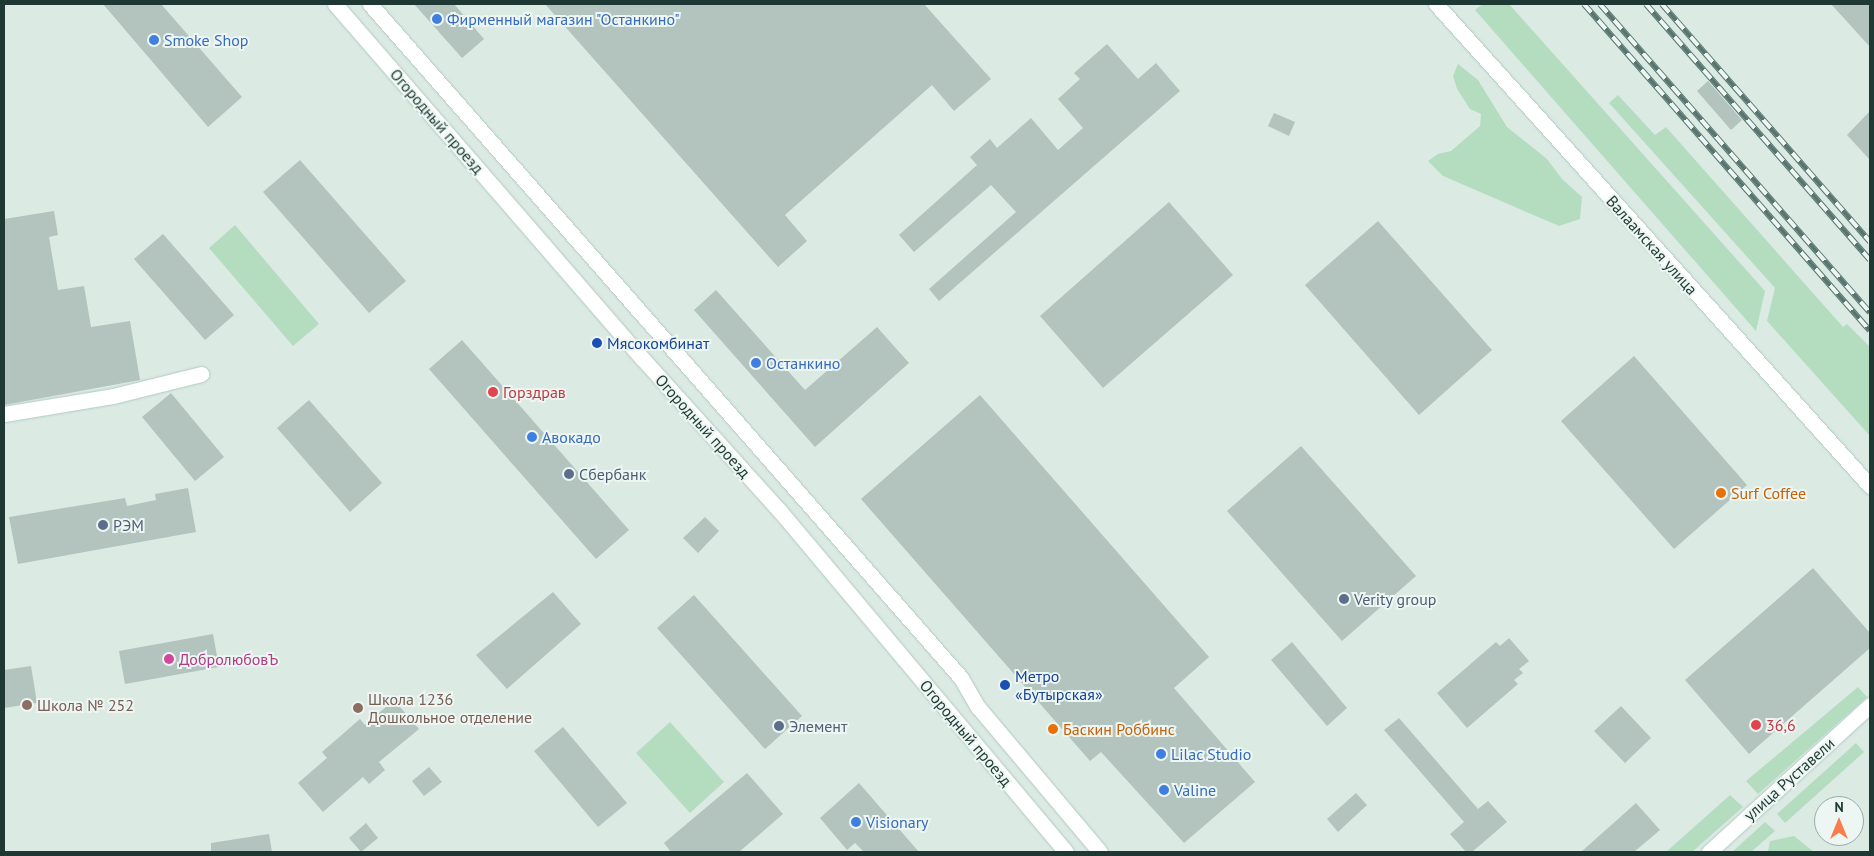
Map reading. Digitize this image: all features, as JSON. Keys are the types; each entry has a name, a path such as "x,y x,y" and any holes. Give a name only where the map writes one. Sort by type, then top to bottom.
{"main road":[{"name":"Огородный проезд","path":"335,4 642,358 779,510 1066,852"},
{"name":"Огородный проезд","path":"370,4 961,678 978,707 1100,852"},
{"name":"Валаамская улица","path":"1436,4 1870,486"},
{"path":"4,414 113,396 202,374"},
{"name":"улица Руставели","path":"1709,852 1870,705"}],"green space":[{"path":"1483,4 1509,4 1765,291 1756,331 1475,10"},
{"path":"1458,64 1478,80 1507,127 1547,159 1562,179 1582,197 1580,219 1559,226 1443,176 1428,161 1438,154 1451,151 1480,126 1481,114 1470,109 1457,89 1453,76"},
{"path":"1618,95 1655,135 1666,127 1843,327 1847,324 1870,347 1870,436 1767,321 1775,288 1609,103"},
{"path":"235,225 319,324 293,346 209,248"},
{"path":"1858,687 1867,697 1758,794 1746,781"},
{"path":"670,722 724,782 690,813 636,753"},
{"path":"1856,743 1864,752 1785,823 1777,814"},
{"path":"1730,795 1743,807 1692,852 1666,852"},
{"path":"1765,822 1775,831 1751,852 1732,852"},
{"path":"1794,836 1814,852 1768,851 1770,841"}],"building":[{"path":"103,4 161,4 242,97 208,127"},
{"path":"414,4 454,4 484,39 462,58"},
{"path":"545,4 924,4 991,79 954,111 932,85 785,215 807,241 778,267"},
{"path":"1831,4 1870,4 1870,47"},
{"path":"1107,44 1138,79 1156,63 1180,91 939,301 929,289 1016,212 991,185 914,252 899,235 977,165 970,157 990,139 997,148 1031,118 1058,150 1083,128 1058,99 1080,79 1074,73"},
{"path":"1708,81 1742,120 1731,130 1697,91"},
{"path":"1870,111 1870,160 1847,135"},
{"path":"1274,113 1295,122 1289,136 1268,126"},
{"path":"300,160 406,281 369,313 263,192"},
{"path":"1169,202 1233,275 1103,388 1040,316"},
{"path":"54,211 58,235 49,237 58,290 84,286 91,327 130,321 140,380 4,405 4,219"},
{"path":"1378,221 1492,350 1419,415 1305,285"},
{"path":"163,234 234,315 205,340 134,259"},
{"path":"716,290 805,390 877,327 909,363 815,447 694,310"},
{"path":"462,340 629,530 596,559 429,369"},
{"path":"1634,356 1747,485 1674,549 1561,421"},
{"path":"171,393 224,457 195,481 142,417"},
{"path":"980,395 1209,657 1174,688 1255,782 1184,843 1101,752 1090,761 861,499"},
{"path":"309,400 382,483 350,512 277,428"},
{"path":"1301,446 1416,576 1342,641 1227,511"},
{"name":"РЭМ","path":"188,488 196,532 18,564 9,517 125,498 127,506 156,500 155,494"},
{"path":"705,517 719,531 698,553 683,538"},
{"path":"1813,568 1870,633 1870,648 1749,754 1685,680"},
{"path":"553,592 581,624 507,689 476,655"},
{"path":"694,595 802,716 765,749 657,628"},
{"name":"ДобролюбовЪ","path":"213,634 219,667 125,684 119,651"},
{"path":"1509,638 1529,661 1519,669 1523,673 1514,680 1518,684 1467,728 1437,693 1496,642 1500,646"},
{"path":"1292,642 1347,708 1327,726 1271,660"},
{"path":"31,666 37,703 4,708 4,670"},
{"path":"394,700 419,729 379,762 385,770 369,784 363,777 323,812 298,783 327,758 322,752 360,719 365,725"},
{"path":"1621,706 1651,738 1625,763 1594,731"},
{"path":"1399,718 1478,809 1488,801 1507,822 1472,852 1466,852 1450,834 1464,822 1384,730"},
{"path":"563,727 627,803 598,827 534,751"},
{"path":"429,767 442,782 424,796 412,781"},
{"path":"747,773 783,814 739,852 671,852 664,843"},
{"path":"859,783 919,852 864,852 855,843 847,850 820,818"},
{"path":"1356,793 1367,805 1338,832 1327,819"},
{"path":"1636,803 1660,830 1634,852 1581,852"},
{"path":"366,823 378,838 361,852 349,838"},
{"path":"269,834 272,852 211,852 211,843"}],"railway":[{"path":"1584,4 1870,331"},
{"path":"1600,4 1870,312"},
{"path":"1646,4 1870,260"},
{"path":"1662,4 1870,242"}],"place":[{"name":"Фирменный магазин \"Останкино\"","path":"437,19"},
{"name":"Smoke Shop","path":"154,40"},
{"name":"Мясокомбинат","path":"597,343"},
{"name":"Останкино","path":"756,363"},
{"name":"Горздрав","path":"493,392"},
{"name":"Авокадо","path":"532,437"},
{"name":"Сбербанк","path":"569,474"},
{"name":"Surf Coffee","path":"1721,493"},
{"name":"РЭМ","path":"103,525"},
{"name":"Verity group","path":"1344,599"},
{"name":"ДобролюбовЪ","path":"169,659"},
{"name":"Метро «Бутырская»","path":"1005,685"},
{"name":"Школа № 252","path":"27,705"},
{"name":"Школа 1236 Дошкольное отделение","path":"358,708"},
{"name":"36,6","path":"1756,725"},
{"name":"Элемент","path":"779,726"},
{"name":"Баскин Роббинс","path":"1053,729"},
{"name":"Lilac Studio","path":"1161,754"},
{"name":"Valine","path":"1164,790"},
{"name":"Visionary","path":"856,822"}]}
